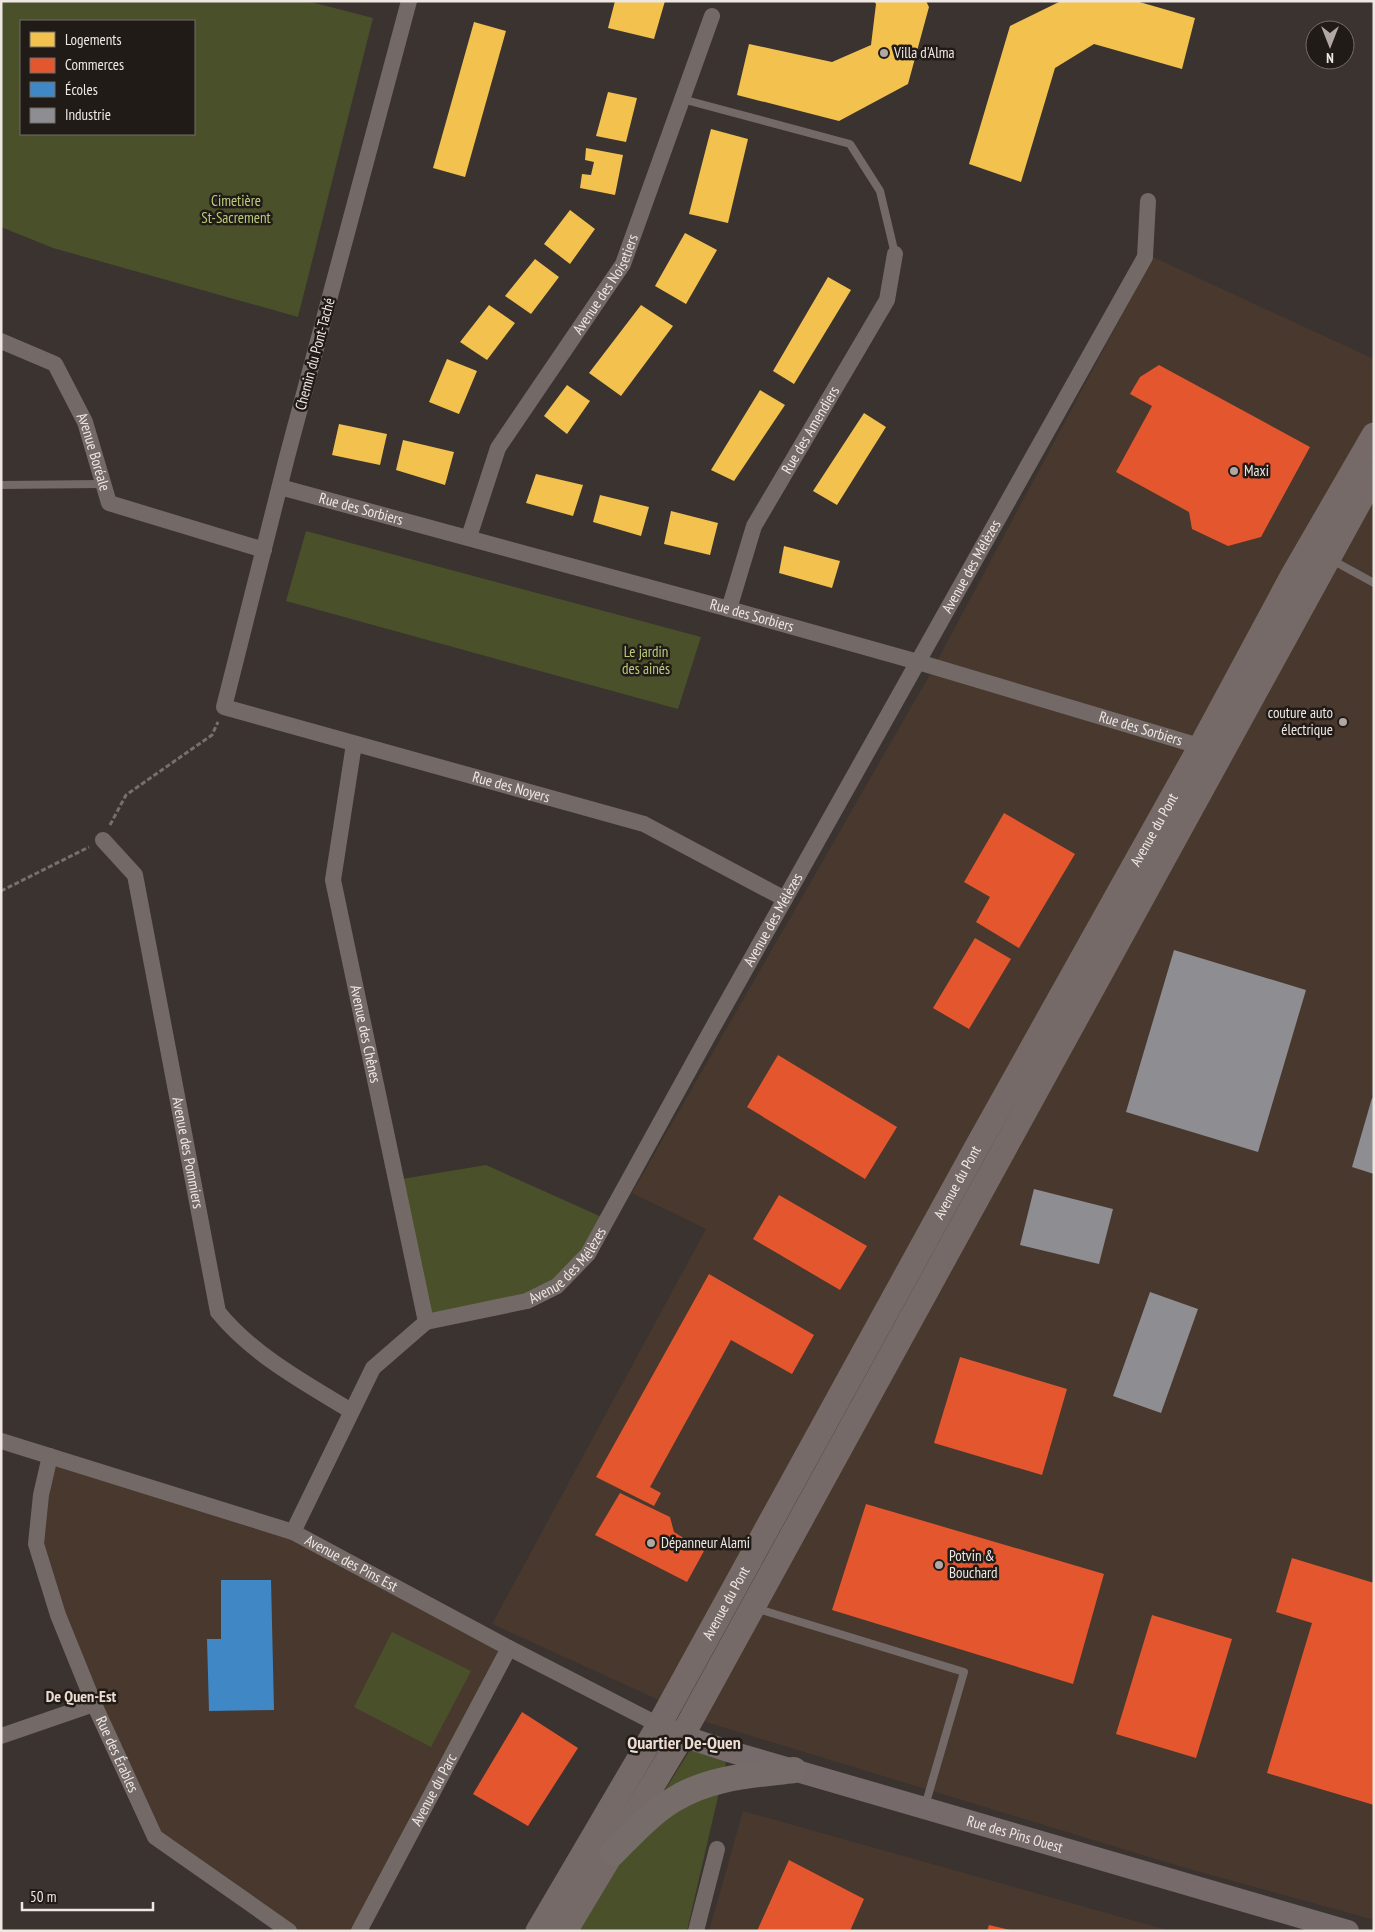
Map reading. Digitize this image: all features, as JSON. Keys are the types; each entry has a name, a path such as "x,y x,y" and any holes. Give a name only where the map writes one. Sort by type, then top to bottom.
{"highway":[{"path":"613,1853 650,1817 673,1799 698,1788 734,1778 794,1770"}],"main road":[{"name":"Avenue du Pont","path":"565,1931 682,1736 1211,749 1293,575 1374,435"},
{"name":"Avenue du Pont","path":"538,1931 659,1725 974,1152 1211,749 1328,557 1374,475"},
{"name":"Avenue des Pins Est","path":"659,1725 682,1736"},
{"name":"Rue des Pins Ouest","path":"682,1736 1348,1931"}],"street":[{"name":"Chemin du Pont-Taché","path":"224,708 408,1"},
{"name":"Avenue des Noisetiers","path":"469,537 498,448 623,264 712,16"},
{"name":"Avenue des Mélèzes","path":"293,1532 373,1368 426,1322 527,1301 557,1286 588,1254 1144,257 1148,201"},
{"name":"Rue des Amendiers","path":"729,609 754,526 887,300 894,254"},
{"name":"Avenue Boréale","path":"1,341 54,364 85,422 109,503 264,550"},
{"name":"Rue des Sorbiers","path":"280,487 469,537 918,662 1211,749"},
{"name":"Rue des Noyers","path":"224,708 644,824 785,899"},
{"name":"Avenue des Chênes","path":"354,744 333,880 426,1322"},
{"name":"Avenue des Pommiers","path":"103,840 135,875 218,1312 232,1329 293,1376 352,1412"},
{"name":"Avenue des Pins Est","path":"1,1441 293,1532 508,1648 659,1725"},
{"name":"Rue des Érables","path":"50,1456 40,1495 36,1544 58,1615 94,1704 155,1837 289,1931"},
{"name":"Avenue du Parc","path":"359,1931 508,1648"},
{"path":"1,1736 94,1704"},
{"path":"696,1931 717,1849"}],"lane":[{"path":"682,99 850,144 880,191 894,254"},
{"path":"1,486 103,484"},
{"path":"1328,557 1374,584"},
{"path":"751,1607 964,1672 924,1808"}],"path":[{"path":"1,891 103,840 126,794 212,735 224,708"}],"shaded area":[{"path":"1153,257 1374,359 1374,450 1220,745 1374,487 1374,1920 1175,1865 709,1723 492,1624 706,1229 632,1193 929,676"},
{"path":"54,1457 293,1532 509,1648 359,1931 289,1931 155,1837 36,1544"},
{"path":"743,1811 1171,1931 709,1931"}],"green space":[{"name":"Cimetière St-Sacrement","path":"1,1 307,1 373,18 298,317 53,248 1,227"},
{"name":"Le jardin des ainés","path":"306,531 701,637 678,709 286,601"},
{"path":"486,1165 604,1218 557,1286 429,1319 396,1180"},
{"path":"392,1632 471,1671 431,1747 354,1707"},
{"path":"690,1750 726,1762 687,1931 577,1931"}],"building: Logements":[{"path":"615,1 665,1 654,39 608,28"},
{"name":"Villa d'Alma","path":"874,1 926,1 929,7 908,84 839,121 737,95 749,44 832,62 871,45 876,4"},
{"path":"1061,1 1136,1 1195,18 1182,69 1094,44 1055,68 1021,182 969,164 1010,26"},
{"path":"474,22 506,31 465,177 433,168"},
{"path":"608,92 637,98 626,142 596,136"},
{"path":"711,129 748,139 728,223 689,214"},
{"path":"586,148 623,155 615,195 580,188 582,174 591,175 594,162 585,160"},
{"path":"570,210 595,229 570,264 544,244"},
{"path":"685,233 717,250 686,304 655,286"},
{"path":"535,259 559,277 531,314 505,296"},
{"path":"828,277 851,290 794,384 773,371"},
{"path":"489,305 515,323 487,360 460,342"},
{"path":"641,305 673,326 621,396 589,373"},
{"path":"447,359 477,371 459,414 429,402"},
{"path":"567,385 590,401 567,434 544,416"},
{"path":"760,390 785,405 734,481 711,470"},
{"path":"864,413 886,427 837,505 813,491"},
{"path":"339,424 387,434 380,465 332,455"},
{"path":"403,440 454,452 445,485 396,470"},
{"path":"536,474 583,485 573,516 526,503"},
{"path":"600,495 649,507 641,536 593,522"},
{"path":"671,511 718,523 710,555 664,544"},
{"path":"784,546 840,561 832,588 779,573"}],"building: Commerces":[{"path":"1159,365 1310,447 1261,537 1228,546 1192,529 1189,512 1116,472 1152,406 1130,394 1140,377"},
{"path":"1004,813 1075,854 1019,948 976,922 990,897 964,882"},
{"path":"975,938 1011,959 969,1029 933,1008"},
{"path":"778,1055 897,1127 865,1179 747,1107"},
{"path":"779,1195 867,1246 840,1290 753,1239"},
{"path":"709,1274 814,1335 792,1374 731,1340 650,1487 661,1493 654,1506 596,1477"},
{"path":"960,1357 1067,1389 1042,1475 934,1443"},
{"name":"Dépanneur Alami","path":"620,1493 670,1517 674,1532 704,1551 687,1582 595,1535"},
{"path":"866,1504 1104,1574 1073,1684 832,1610"},
{"path":"1292,1558 1374,1583 1374,1805 1267,1773 1312,1623 1276,1612"},
{"path":"1152,1615 1232,1639 1196,1758 1116,1734"},
{"path":"522,1712 578,1748 528,1826 473,1794"},
{"path":"789,1860 864,1899 850,1931 757,1931"},
{"path":"989,1925 1010,1930 1010,1931 987,1931"}],"building: Écoles":[{"path":"221,1580 271,1580 274,1710 209,1711 207,1639 221,1639"}],"building: Industrie":[{"path":"1174,950 1306,990 1258,1152 1126,1112"},
{"path":"1372,1098 1374,1099 1374,1174 1352,1167"},
{"path":"1034,1189 1113,1209 1099,1264 1020,1245"},
{"path":"1150,1292 1198,1309 1161,1413 1113,1396"}],"place":[{"name":"Villa d'Alma","path":"884,53"},
{"name":"Maxi","path":"1234,471"},
{"name":"couture auto électrique","path":"1343,722"},
{"name":"Dépanneur Alami","path":"651,1543"},
{"name":"Potvin & Bouchard","path":"939,1565"}],"district":[{"name":"De Quen-Est","path":"81,1696"},
{"name":"Quartier De-Quen","path":"684,1743"}]}
